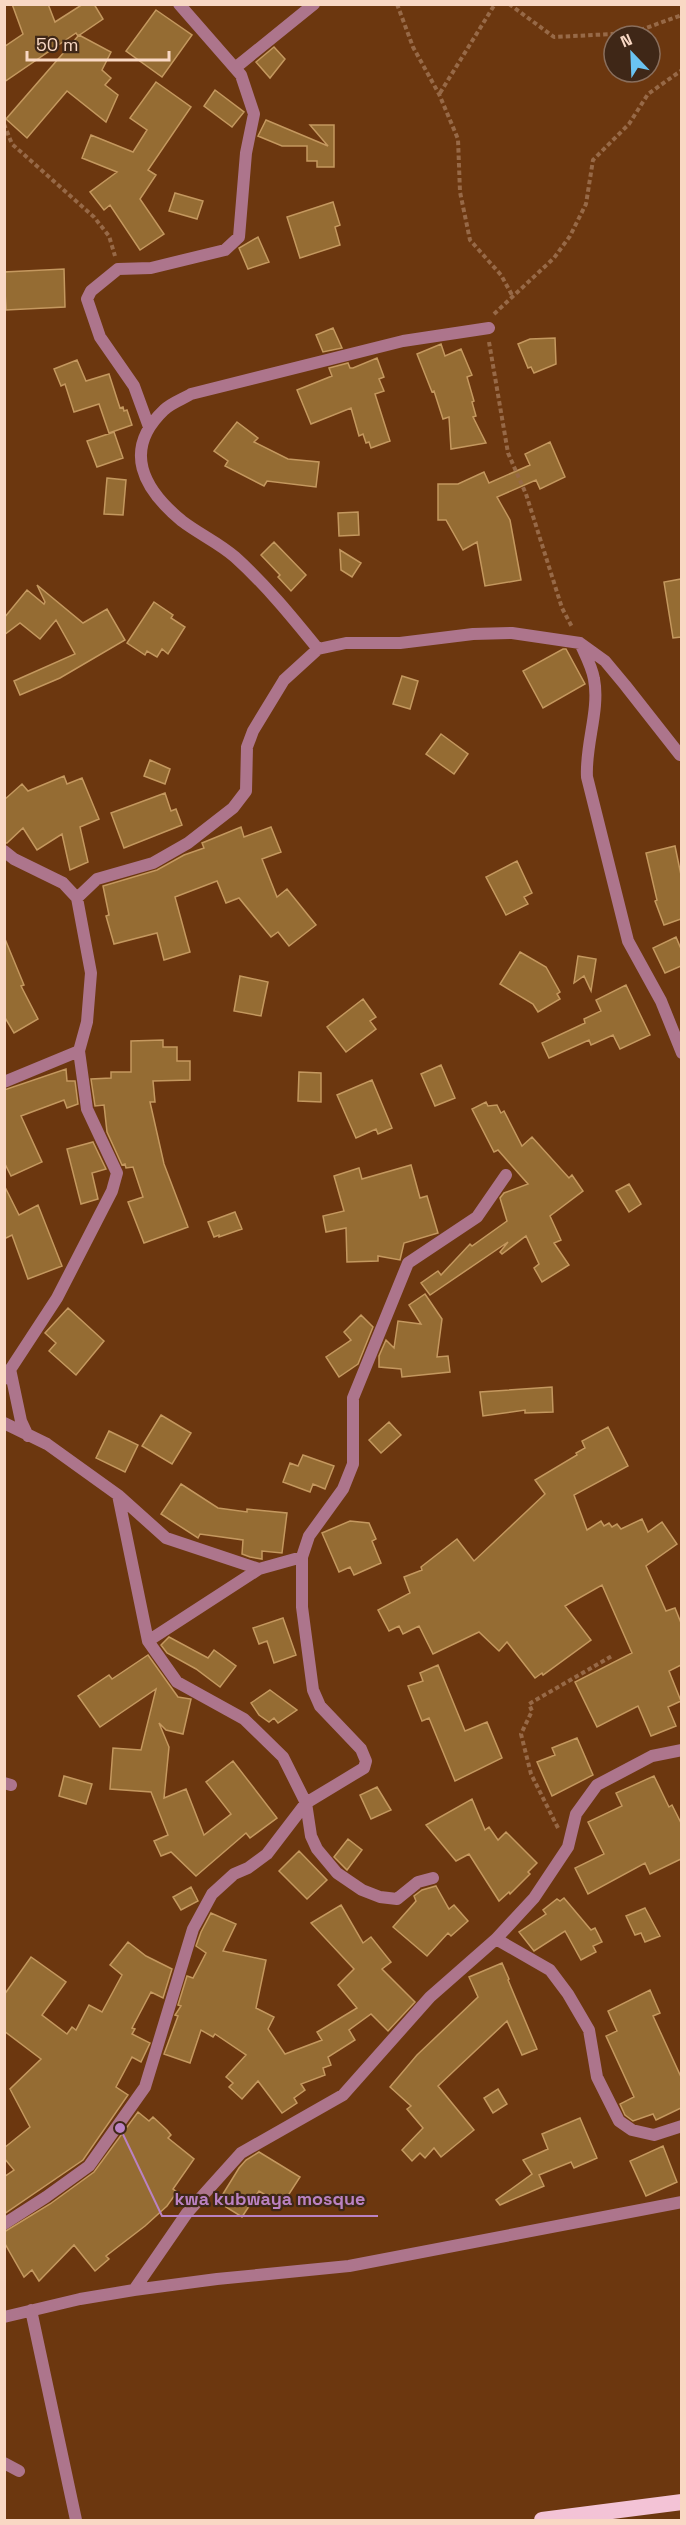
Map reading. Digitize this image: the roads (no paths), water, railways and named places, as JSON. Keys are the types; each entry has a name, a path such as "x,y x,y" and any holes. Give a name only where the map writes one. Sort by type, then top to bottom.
{"highway":[{"path":"542,2520 681,2502"}],"street":[{"path":"149,427 134,386 100,337 87,299 91,291 118,269 151,268 225,250 239,237 246,153 254,114 241,75 179,4"},
{"path":"235,68 314,4"},
{"path":"318,649 258,578 230,553 181,520 147,484 140,464 141,443 149,427 165,409 191,394 403,341 489,328"},
{"path":"77,898 97,879 153,863 188,843 233,808 246,791 247,747 253,731 284,680 318,649 346,643 400,643 473,634 512,633 580,644 604,661 680,755"},
{"path":"580,644 594,679 593,728 586,755 588,777 628,941 661,1001 681,1053"},
{"path":"8,858 63,883 77,898 92,973 87,1022 79,1052 87,1109 117,1173 112,1191 57,1298 7,1374 21,1421 28,1436"},
{"path":"4,1082 79,1052"},
{"path":"4,2224 89,2166 145,2087 194,1929 212,1894 234,1874 248,1868 267,1854 306,1803 364,1768 366,1761 361,1749 320,1706 313,1690 302,1607 302,1557 309,1536 343,1489 353,1464 353,1398 408,1263 477,1217 506,1175"},
{"path":"4,1423 47,1444 118,1495 166,1538 260,1569"},
{"path":"118,1495 148,1641 177,1682 244,1719 283,1756 306,1803 312,1836 317,1849 337,1872 363,1890 380,1897 397,1899 418,1882 433,1878"},
{"path":"148,1641 260,1569 302,1557"},
{"path":"134,2290 187,2212 241,2152 343,2095 430,1998 496,1939 534,1898 568,1847 576,1814 597,1785 652,1756 681,1750"},
{"path":"496,1939 550,1970 568,1994 589,2030 597,2077 619,2121 632,2130 654,2135 681,2126"},
{"path":"4,2317 80,2299 134,2290 349,2266 681,2202"},
{"path":"31,2310 76,2520"},
{"path":"4,2463 19,2471"}],"place":[{"name":"kwa kubwaya mosque","path":"120,2128"}]}
